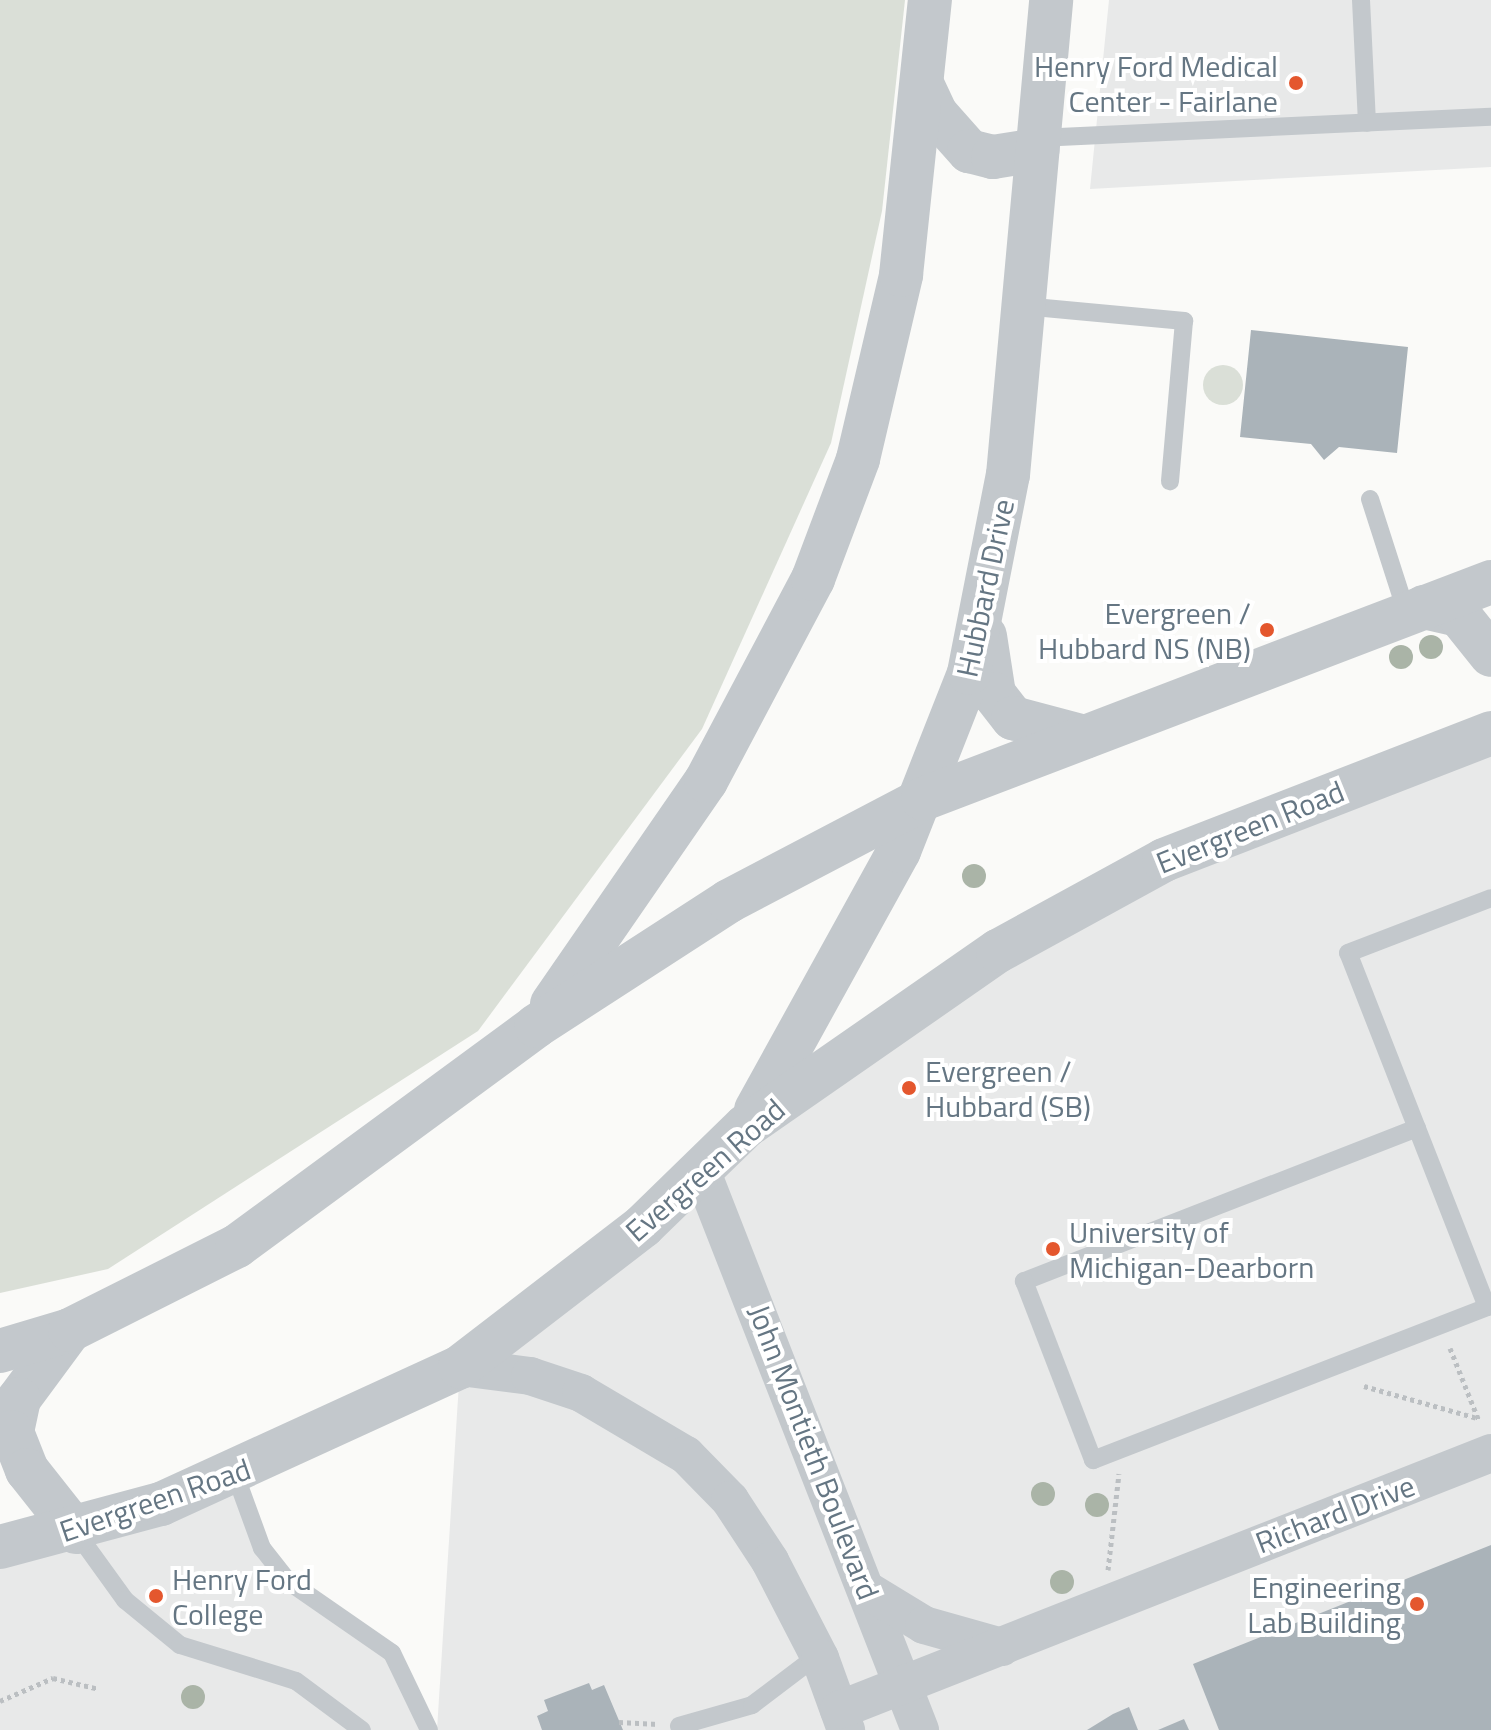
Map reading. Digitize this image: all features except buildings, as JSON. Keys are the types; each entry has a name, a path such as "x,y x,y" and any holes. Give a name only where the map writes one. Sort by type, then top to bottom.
{"street":[{"path":"536,1026 706,781 813,579 858,459 901,275 930,0"},
{"name":"Hubbard Drive","path":"746,1126 796,1048 923,799 985,614 1008,475 1051,0"},
{"path":"922,84 936,114 969,151 993,157 1037,144"},
{"path":"0,1351 70,1330 237,1246 536,1026 729,901 923,799 1491,582"},
{"path":"1415,611 1459,615 1491,655"},
{"path":"985,614 985,667 1013,718 1085,737"},
{"name":"Evergreen Road","path":"0,1547 76,1532 235,1474 460,1367 703,1175 746,1126 998,951 1164,860 1483,728"},
{"name":"John Montieth Boulevard","path":"703,1175 870,1592 920,1730"},
{"path":"70,1330 25,1389 12,1432 27,1470 76,1532"},
{"path":"460,1367 530,1376 581,1393 686,1455 730,1500 818,1655 842,1720"},
{"name":"Richard Drive","path":"842,1720 904,1688 1484,1434"},
{"path":"870,1592 924,1625 1002,1647"}],"lane":[{"path":"1361,0 1367,123"},
{"path":"1037,144 1491,117"},
{"path":"1023,306 1184,321 1170,481"},
{"path":"1370,499 1415,611"},
{"path":"1417,1128 1024,1281 1093,1460 1489,1307 1348,953 1491,898"},
{"path":"235,1474 262,1548 288,1581 392,1653 429,1730"},
{"path":"76,1532 125,1600 180,1645 296,1681 362,1730"},
{"path":"679,1726 752,1705 818,1655"}],"path":[{"path":"1440,1325 1484,1434"},
{"path":"1364,1386 1484,1434"},
{"path":"1109,1575 1122,1480 1112,1453"},
{"path":"0,1701 53,1678 99,1689"},
{"path":"619,1722 679,1726"}],"shaded area":[{"path":"0,0 905,0 882,211 831,443 702,729 478,1031 108,1269 0,1293"},
{"name":"Henry Ford Medical Center - Fairlane","path":"1109,0 1491,0 1491,167 1090,189"},
{"path":"1223,365 1237,371 1243,385 1237,399 1223,405 1209,399 1203,385 1209,371"},
{"name":"University of Michigan-Dearborn","path":"1491,741 1491,1730 437,1730 460,1367 748,1133 1165,868"},
{"name":"Henry Ford College","path":"235,1474 262,1548 392,1653 429,1730 0,1730 0,1547"}],"place":[{"name":"Henry Ford Medical Center - Fairlane","path":"1296,83"},
{"name":"Evergreen / Hubbard NS (NB)","path":"1267,630"},
{"name":"Evergreen / Hubbard (SB)","path":"909,1088"},
{"name":"University of Michigan-Dearborn","path":"1053,1249"},
{"name":"Henry Ford College","path":"156,1596"},
{"name":"Engineering Lab Building","path":"1417,1604"}]}
